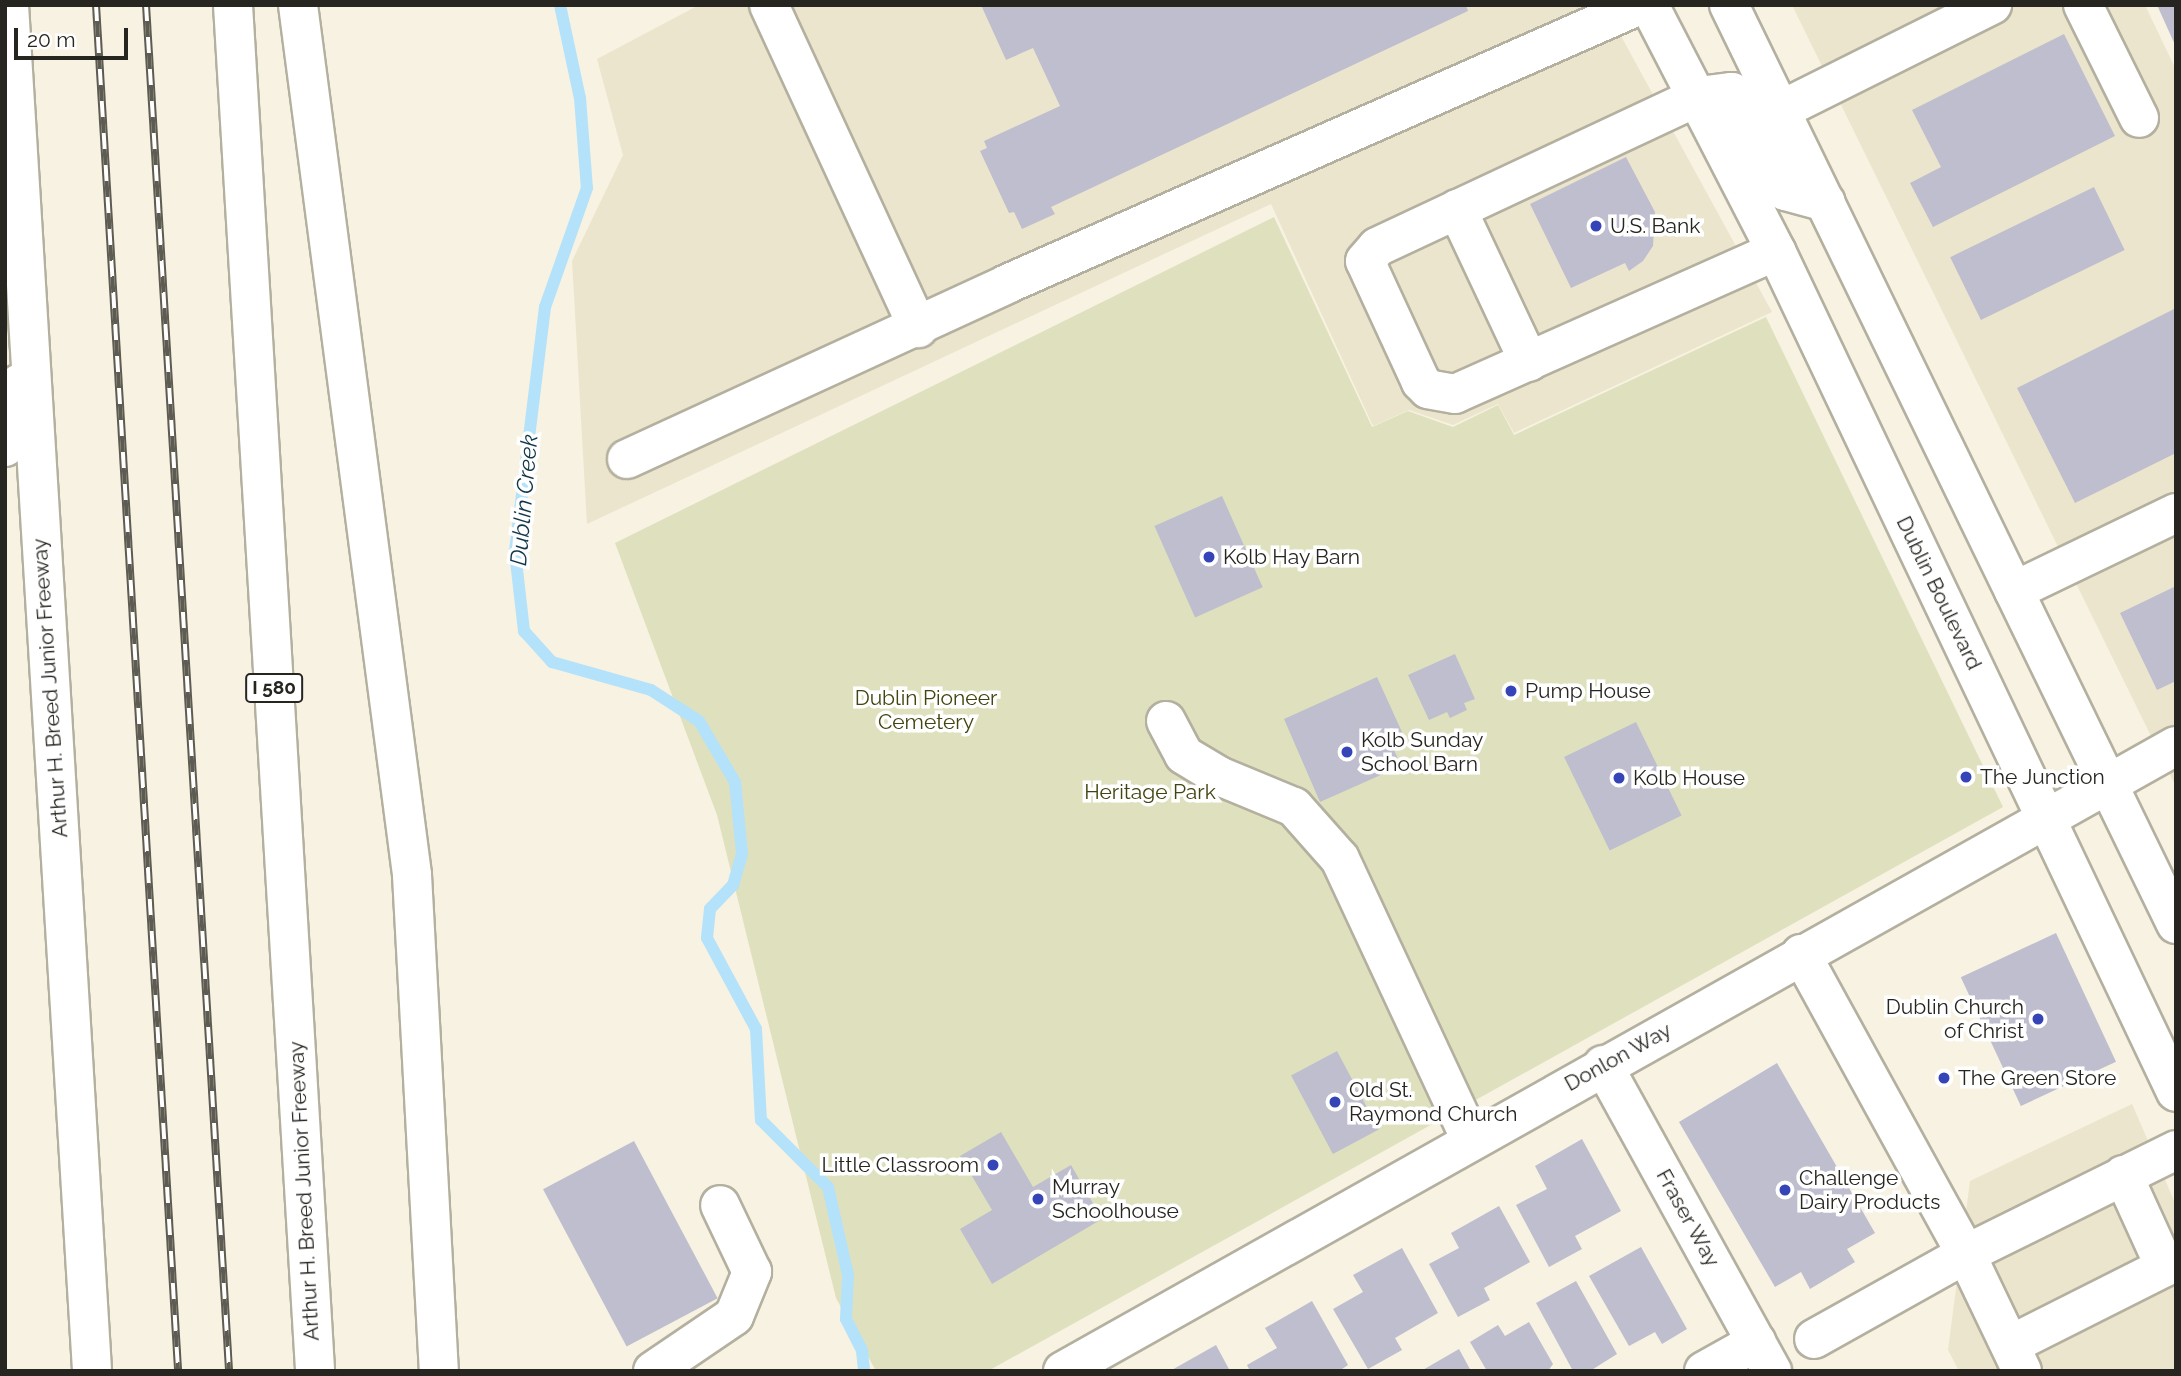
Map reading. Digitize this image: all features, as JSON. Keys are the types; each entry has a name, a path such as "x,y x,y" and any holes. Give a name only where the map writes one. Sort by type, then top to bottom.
{"main road":[{"name":"Arthur H. Breed Junior Freeway","path":"9,5 92,1371"},
{"name":"Arthur H. Breed Junior Freeway","path":"233,5 315,1371"},
{"path":"298,5 412,875 439,1371"},
{"path":"769,5 918,328"},
{"path":"627,459 918,328 1007,284 1640,5"},
{"name":"Dublin Boulevard","path":"1649,5 1699,96 1776,251 2176,1092"},
{"path":"1729,5 2176,924"},
{"path":"1781,110 1992,5"},
{"path":"2083,5 2139,118"},
{"path":"1776,251 1463,392 1428,388 1366,269 1366,261 1377,247 1699,96 1732,92 1785,191 1826,202"},
{"path":"1457,209 1529,362"},
{"path":"5,447 29,341"},
{"path":"2014,591 2176,513"},
{"path":"1166,721 1184,755 1219,776 1294,807 1340,859 1471,1140"},
{"name":"Donlon Way","path":"1063,1371 1603,1065 2176,746"},
{"path":"1801,954 1966,1254 2016,1358 2165,1267 2123,1175"},
{"name":"Fraser Way","path":"1603,1065 1764,1356"},
{"path":"1814,1339 1966,1254 2176,1150"},
{"path":"653,1371 734,1316 752,1272 720,1205"},
{"path":"434,1260 459,1371"},
{"path":"1704,1371 1764,1356"}],"shaded area":[{"path":"699,5 1604,5 1772,312 1514,433 1498,404 1453,425 1409,410 1373,426 1271,204 587,524 572,261 623,155 597,59"},
{"path":"1792,5 2145,5 2176,70 2176,787"},
{"path":"2132,1104 2176,1205 2176,1371 1959,1371 1948,1350 1970,1181"}],"green space":[{"name":"Heritage Park","path":"1274,217 1372,427 1408,411 1453,427 1498,405 1514,435 1766,317 2003,807 988,1371 876,1371 836,1298 717,815 615,543"}],"building":[{"path":"981,5 1466,5 1468,11 1051,207 1055,214 1022,229 1014,212 1009,213 980,151 987,148 984,141 1060,106 1033,48 1006,60"},
{"path":"2157,5 2176,5 2176,47"},
{"path":"2064,34 2115,136 1933,227 1910,183 1941,167 1912,110"},
{"path":"1626,157 1655,212 1653,246 1643,261 1629,271 1625,263 1571,288 1530,204"},
{"path":"2094,187 2125,250 1981,320 1950,257"},
{"path":"2176,308 2176,453 2075,503 2017,388"},
{"name":"Kolb Hay Barn","path":"1222,496 1263,587 1195,617 1154,526"},
{"path":"2176,586 2176,681 2157,690 2120,613"},
{"path":"1455,654 1475,699 1464,703 1467,710 1450,718 1447,712 1429,720 1408,675"},
{"name":"Kolb Sunday School Barn","path":"1377,677 1402,732 1389,738 1401,766 1320,802 1284,719"},
{"name":"Pump House","path":"1515,683 1520,694 1507,700 1502,689"},
{"name":"Kolb House","path":"1636,722 1682,815 1610,851 1564,757"},
{"name":"Dublin Church of Christ","path":"2056,933 2116,1062 2021,1106 1961,977"},
{"name":"Old St. Raymond Church","path":"1337,1051 1379,1130 1333,1154 1291,1075"},
{"name":"Challenge Dairy Products","path":"1777,1063 1875,1233 1847,1249 1855,1262 1810,1289 1801,1272 1775,1287 1679,1122"},
{"name":"Murray Schoolhouse","path":"1001,1132 1033,1187 1071,1165 1102,1219 992,1284 960,1229 992,1210 960,1156"},
{"path":"1582,1139 1621,1211 1575,1236 1582,1249 1549,1267 1516,1205 1547,1189 1535,1166"},
{"path":"634,1141 718,1298 627,1347 543,1189"},
{"path":"1499,1206 1530,1262 1484,1288 1490,1300 1458,1317 1429,1264 1459,1248 1451,1233"},
{"path":"1641,1247 1687,1329 1662,1344 1655,1332 1629,1346 1589,1276"},
{"path":"1402,1248 1438,1313 1395,1338 1402,1350 1368,1369 1333,1309 1363,1292 1353,1275"},
{"path":"1576,1281 1617,1354 1590,1371 1573,1371 1536,1303"},
{"path":"1312,1301 1348,1365 1339,1371 1250,1371 1247,1365 1277,1348 1265,1328"},
{"path":"1529,1322 1553,1364 1548,1371 1487,1371 1470,1342 1498,1325 1505,1336"},
{"path":"1216,1345 1230,1371 1170,1371"},
{"path":"1459,1349 1471,1371 1421,1371"}],"waterway":[{"name":"Dublin Creek","path":"560,5 580,98 587,188 545,307 515,552 524,631 552,662 651,690 699,721 735,782 742,854 733,885 710,909 707,938 756,1029 761,1120 828,1187 848,1275 846,1319 862,1351 864,1371"}],"railway":[{"path":"96,5 178,1371"},
{"path":"146,5 229,1371"}],"place":[{"name":"U.S. Bank","path":"1596,226"},
{"name":"Kolb Hay Barn","path":"1209,557"},
{"name":"Pump House","path":"1511,691"},
{"name":"Kolb Sunday School Barn","path":"1347,752"},
{"name":"The Junction","path":"1966,777"},
{"name":"Kolb House","path":"1619,778"},
{"name":"Dublin Church of Christ","path":"2038,1019"},
{"name":"The Green Store","path":"1944,1078"},
{"name":"Old St. Raymond Church","path":"1335,1102"},
{"name":"Little Classroom","path":"993,1165"},
{"name":"Challenge Dairy Products","path":"1785,1190"},
{"name":"Murray Schoolhouse","path":"1038,1199"}],"park label":[{"name":"Dublin Pioneer Cemetery","path":"926,710"}]}
